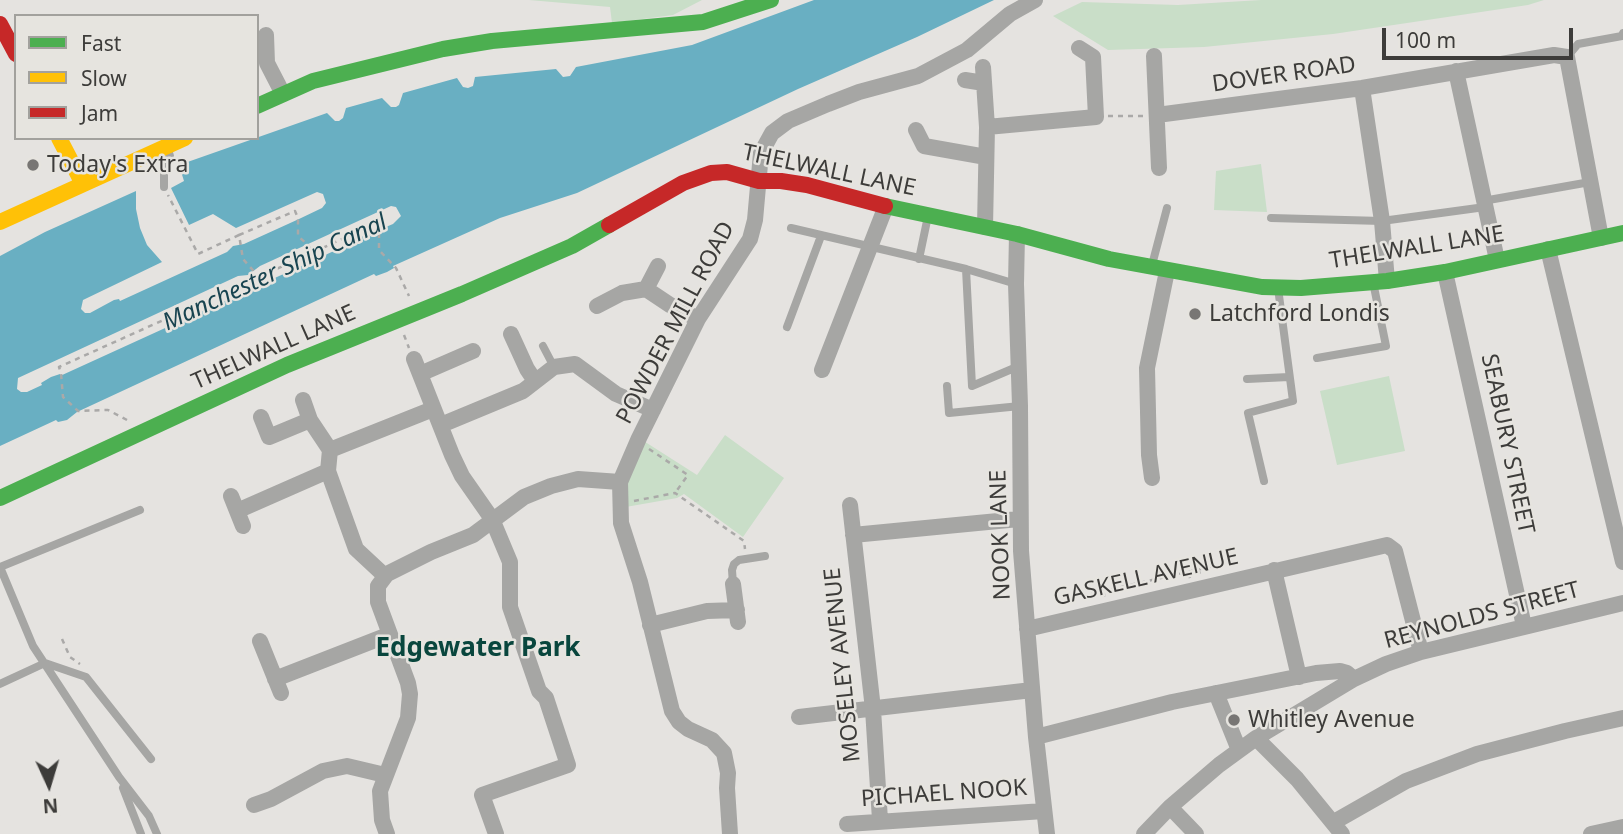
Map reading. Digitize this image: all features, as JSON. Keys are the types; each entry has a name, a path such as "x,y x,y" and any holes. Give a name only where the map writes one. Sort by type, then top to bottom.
{"street":[{"path":"259,105 313,81 443,49 492,41 703,22 771,0"},
{"name":"POWDER MILL ROAD","path":"730,834 728,773 724,753 712,740 679,722 672,711 640,582 621,523 620,482 698,319 750,239 761,153 766,142 779,127 859,92 918,76 967,50 1010,14 1035,0"},
{"path":"0,24 14,50"},
{"path":"268,35 267,63 283,94"},
{"path":"986,127 1096,117 1093,57 1079,48"},
{"name":"DOVER ROAD","path":"1157,115 1362,88 1553,55 1567,57"},
{"path":"1154,56 1159,168"},
{"path":"1567,57 1601,238"},
{"path":"1456,71 1497,260"},
{"path":"965,80 984,75 985,227"},
{"path":"1362,88 1382,221 1380,282"},
{"path":"916,130 924,146 986,157"},
{"path":"60,140 83,184"},
{"path":"0,222 180,140"},
{"name":"THELWALL LANE","path":"0,498 287,365 572,246 694,178 711,173 727,172 759,181 800,184 1159,269 1220,281 1278,288 1380,282 1445,272 1623,233"},
{"path":"822,370 886,206"},
{"name":"NOOK LANE","path":"1017,234 1021,490 1019,519 1036,737 1048,834"},
{"path":"1548,249 1623,562"},
{"path":"646,289 658,266"},
{"path":"1153,478 1147,368 1159,269"},
{"name":"SEABURY STREET","path":"1445,272 1524,626"},
{"path":"597,306 622,293 646,289 698,319"},
{"path":"510,334 535,382"},
{"path":"473,351 417,366 462,476 492,519 510,562 510,607 539,691 546,698 568,765 482,795 496,834"},
{"path":"441,425 523,391 554,367 575,364 616,394 653,410"},
{"path":"303,400 310,420 330,450 328,471 356,549 385,576"},
{"path":"330,450 433,409"},
{"path":"261,417 269,437 310,420"},
{"path":"237,511 328,471"},
{"path":"387,834 379,806 380,791 405,730 410,706 408,683 378,602 378,586 385,576 430,552 473,535 524,497 578,479 620,482"},
{"name":"MOSELEY AVENUE","path":"850,505 873,709 880,820"},
{"path":"853,536 1019,519"},
{"name":"GASKELL AVENUE","path":"1027,629 1382,545 1390,546 1395,551 1421,652"},
{"name":"GASKELL AVENUE","path":"1274,570 1299,677"},
{"path":"650,625 707,611 738,616 733,584"},
{"name":"REYNOLDS STREET","path":"1144,834 1170,807 1239,750 1354,679 1421,652 1623,603"},
{"path":"260,640 278,686 388,635"},
{"path":"1036,737 1172,702 1299,677 1340,671 1354,679"},
{"path":"799,717 1032,690"},
{"path":"1216,693 1239,750"},
{"path":"1256,738 1297,779 1338,828 1406,781 1476,754 1623,718"},
{"path":"254,805 271,800 323,771 346,766 385,775"},
{"path":"1170,807 1196,834"},
{"name":"PICHAEL NOOK","path":"846,824 1044,811"},
{"path":"1591,834 1620,830"}],"lane":[{"path":"1567,57 1578,44 1622,36 1623,33"},
{"path":"164,187 164,167 170,156 167,146"},
{"path":"1271,218 1382,221 1590,182"},
{"path":"1159,269 1167,208"},
{"path":"919,259 928,216"},
{"path":"791,228 965,269 1016,284"},
{"path":"787,327 821,236"},
{"path":"965,269 972,386 1019,366"},
{"path":"1317,358 1385,346 1380,282"},
{"path":"1264,481 1248,414 1293,401 1278,288"},
{"path":"543,346 554,367"},
{"path":"1247,379 1289,377"},
{"path":"947,386 949,413 1020,406"},
{"path":"140,510 0,567 33,646 119,777 149,816 158,834"},
{"path":"733,584 734,564 765,556"},
{"path":"0,684 45,663 86,677 151,759"},
{"path":"119,777 141,834"}],"path":[{"path":"1096,117 1157,115"},
{"path":"164,187 198,254 295,211 298,218 298,236 312,252"},
{"path":"78,411 63,397 59,367 377,223 379,250 396,268 410,297"},
{"path":"239,235 243,259 258,275"},
{"path":"397,319 417,366"},
{"path":"620,503 675,493 688,475 638,442"},
{"path":"675,493 744,541 747,559"},
{"path":"1067,593 1068,599 1136,585 1214,566 1213,561"},
{"path":"1201,569 1202,574"},
{"path":"1091,593 1093,599"},
{"path":"62,639 70,657 91,671 86,677"}],"green space":[{"path":"529,0 702,0 673,15 612,23 610,7"},
{"path":"1261,0 1544,0 1528,5 1333,34 1204,47 1108,50 1053,16 1082,2 1178,5"},
{"path":"1261,164 1267,212 1214,210 1216,171"},
{"path":"1389,376 1405,451 1337,465 1320,391"},
{"path":"725,435 784,478 743,537 684,494 677,498 620,508 639,438 697,475"}],"water":[{"path":"814,0 994,0 577,193 500,218 77,412 67,420 56,420 0,446 0,256 45,232 136,191 140,228 147,245 162,262 83,300 81,309 90,313 114,300 120,301 227,252 233,246 244,244 299,219 322,208 326,203 323,194 317,192 236,228 213,214 189,225 171,188 184,181 179,165 250,140 259,140 259,137 327,113 335,121 339,121 346,108 382,98 391,107 396,107 403,93 457,78 463,87 468,88 473,86 475,77 556,69 563,77 570,76 576,67 692,45","holes":["391,206 396,207 401,216 393,224 369,231 358,240 60,376 51,377 27,392 17,389 18,378 238,276 248,275 260,266"]}],"traffic: fast":[{"path":"259,105 313,81 443,49 492,41 703,22 771,0"},
{"path":"885,206 1017,234 1109,259 1262,287 1301,288 1387,281 1445,272 1623,233"},
{"path":"0,498 287,365 572,246 609,225"}],"traffic: slow":[{"path":"60,140 83,184"},
{"path":"0,222 181,140"}],"traffic: jam":[{"path":"0,24 14,50"},
{"path":"609,225 683,183 711,173 727,172 759,181 807,185 885,206"}],"place":[{"name":"Today's Extra","path":"33,165"},
{"name":"Latchford Londis","path":"1195,314"},
{"name":"Whitley Avenue","path":"1234,720"}],"district":[{"name":"Edgewater Park","path":"478,649"}],"water label":[{"name":"Manchester Ship Canal","path":"275,273"}]}
